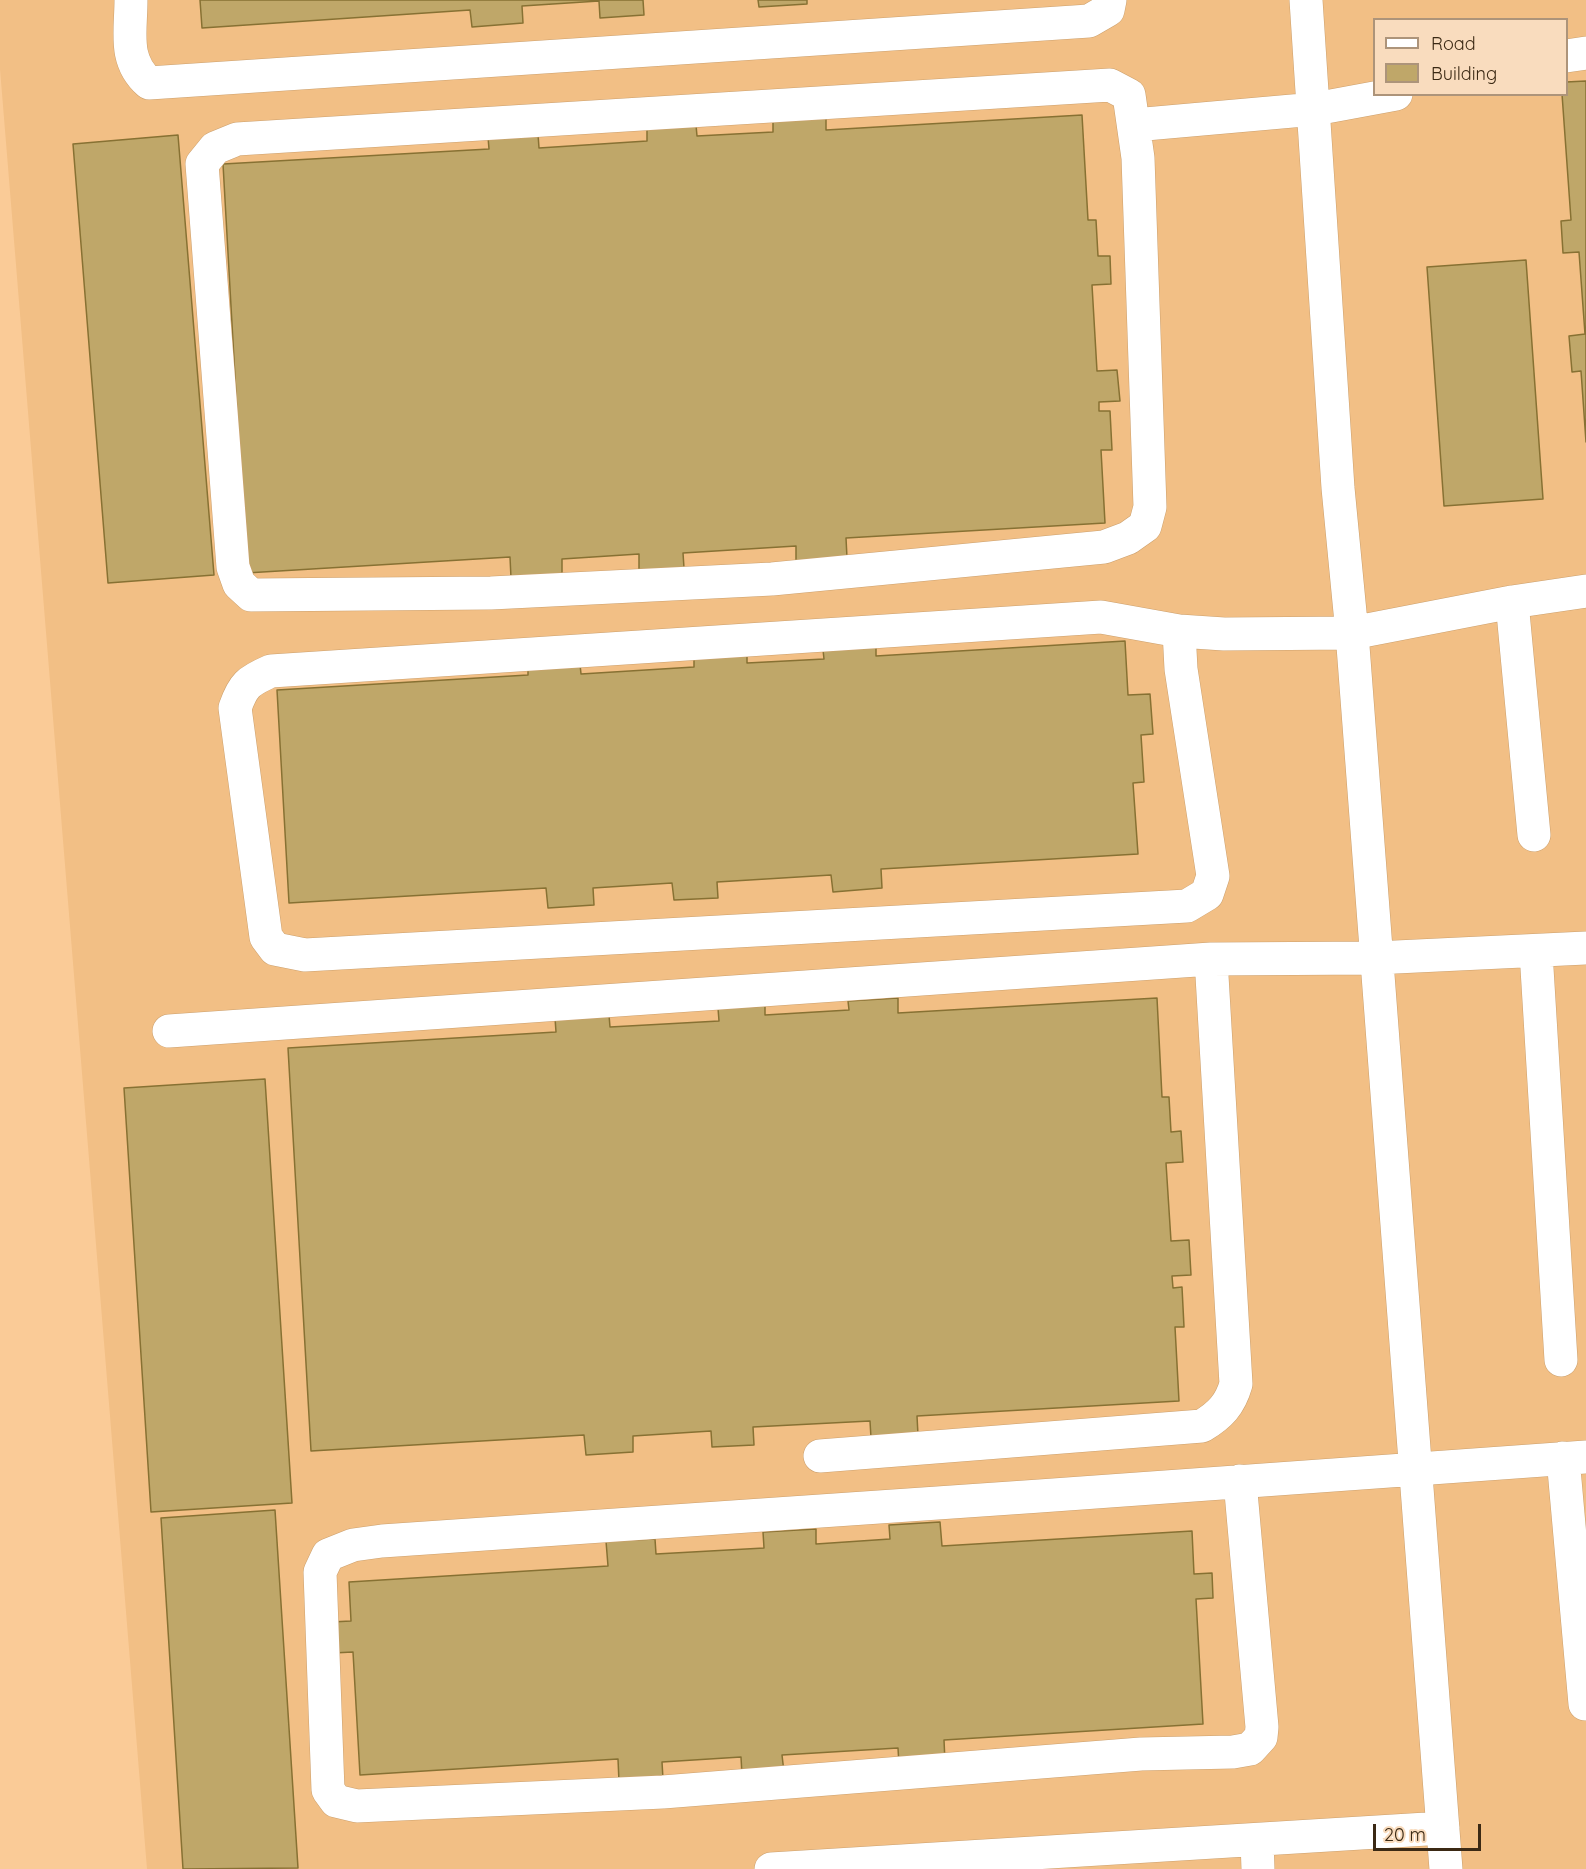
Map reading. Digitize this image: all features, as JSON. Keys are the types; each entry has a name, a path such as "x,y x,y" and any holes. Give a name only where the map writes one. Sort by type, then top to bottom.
{"lane":[{"path":"131,0 131,56 137,72 149,83 1089,21 1108,10 1110,0"},
{"path":"1306,0 1316,109 1338,488 1352,633 1446,1869"},
{"path":"1568,56 1586,53"},
{"path":"1110,85 1129,95 1134,124 1138,158 1150,507 1145,526 1128,538 1104,547 772,579 491,593 251,595 239,584 233,567 202,164 215,148 237,139 1110,85"},
{"path":"1134,124 1316,109 1384,96"},
{"path":"1179,631 1181,669 1213,876 1207,894 1186,906 305,955 275,949 266,937 235,708 241,689 270,671 1101,617 1179,631 1224,634 1352,633 1512,602 1586,591"},
{"path":"1512,602 1534,836"},
{"path":"169,1031 1210,959 1375,958 1586,948"},
{"path":"1536,952 1561,1360"},
{"path":"820,1456 1202,1426 1218,1417 1231,1401 1236,1384 1210,959"},
{"path":"1240,1481 1262,1727 1261,1737 1250,1749 1233,1752 1141,1754 663,1792 369,1806 336,1801 328,1790 320,1572 328,1555 353,1545 1240,1481 1415,1470 1574,1457 1585,1704"},
{"path":"771,1869 1258,1855 1443,1828"}],"shaded area":[{"path":"0,0 1586,0 1586,1869 147,1869 0,69"}],"building":[{"path":"200,0 643,0 644,15 600,18 599,1 522,6 523,23 472,27 470,10 202,28"},
{"path":"758,0 807,0 807,4 759,7"},
{"path":"1586,81 1586,442 1581,371 1572,372 1569,336 1585,334 1579,252 1563,253 1561,221 1571,220 1562,96 1568,96 1568,82"},
{"path":"1082,115 1088,220 1096,220 1098,256 1110,256 1111,284 1092,285 1097,371 1117,370 1120,401 1099,402 1099,411 1110,411 1112,450 1101,450 1105,523 846,538 847,558 796,561 796,546 683,553 684,568 639,571 639,554 562,559 562,575 511,578 510,557 246,573 223,164 489,149 488,137 538,134 539,148 647,141 647,128 696,125 697,136 773,132 773,121 826,118 826,130"},
{"path":"178,135 214,575 108,583 73,144"},
{"path":"1526,260 1543,499 1444,506 1427,267"},
{"path":"1125,641 1128,695 1150,694 1153,734 1141,735 1144,782 1133,783 1138,854 881,869 882,888 833,892 831,875 717,882 718,898 674,900 672,883 593,888 594,905 548,908 546,888 289,903 277,690 528,675 528,667 580,664 581,674 694,667 694,657 747,654 747,663 824,659 823,650 876,647 876,656"},
{"path":"898,998 898,1013 1157,998 1162,1097 1169,1097 1171,1132 1181,1131 1183,1162 1166,1163 1171,1241 1189,1240 1191,1275 1172,1276 1173,1288 1182,1287 1184,1327 1175,1327 1179,1401 917,1416 918,1435 871,1438 870,1421 753,1427 754,1445 712,1447 711,1431 633,1436 633,1452 586,1455 584,1435 311,1451 288,1048 556,1032 555,1018 609,1015 610,1027 719,1021 718,1008 765,1006 765,1015 849,1010 848,1001"},
{"path":"265,1079 292,1503 151,1512 124,1088"},
{"path":"275,1510 298,1868 183,1869 161,1518"},
{"path":"940,1522 942,1546 1192,1531 1194,1574 1212,1573 1213,1598 1196,1599 1203,1724 944,1740 945,1762 899,1765 898,1748 782,1755 784,1772 742,1775 741,1757 662,1762 663,1779 619,1782 618,1759 360,1775 353,1652 333,1653 331,1622 351,1621 349,1582 608,1566 606,1541 655,1539 656,1554 764,1548 763,1532 816,1529 816,1544 890,1539 889,1525"}]}
